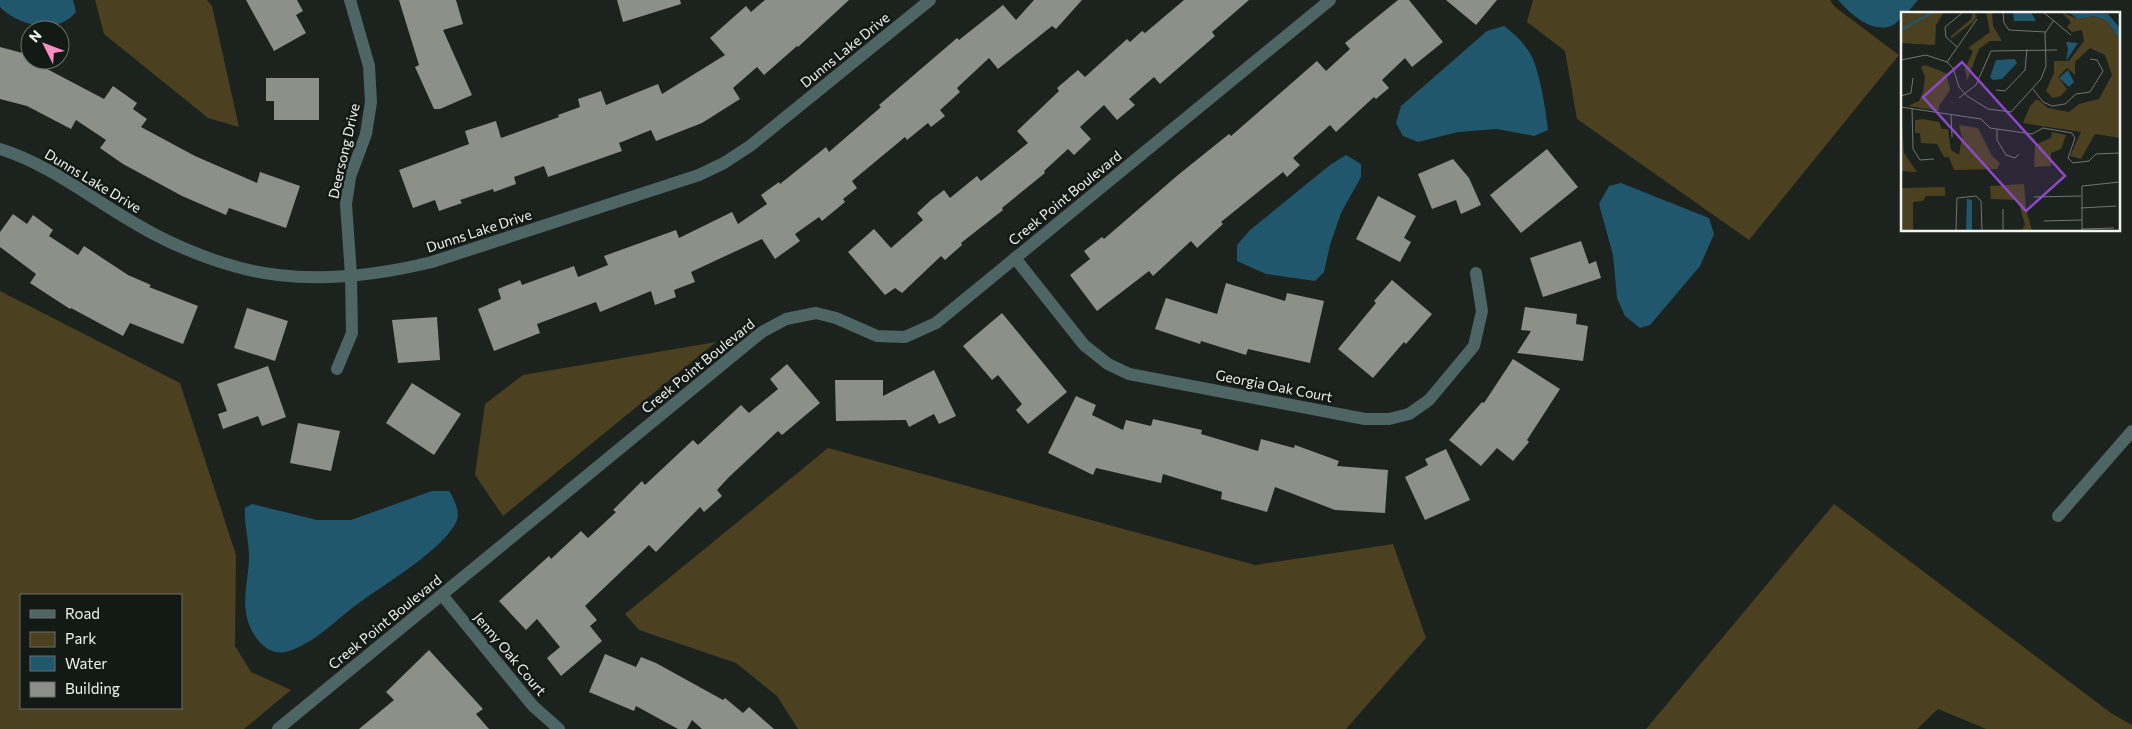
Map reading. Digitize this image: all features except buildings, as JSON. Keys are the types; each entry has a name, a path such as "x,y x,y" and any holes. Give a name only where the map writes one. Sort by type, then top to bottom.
{"street":[{"name":"Deersong Drive","path":"337,369 352,333 351,275 346,204 350,177 366,134 371,102 370,66 350,0"},
{"name":"Dunns Lake Drive","path":"0,149 39,165 138,226 174,244 231,265 277,275 315,277 396,271 432,262 699,175 724,163 750,146 930,0"},
{"name":"Creek Point Boulevard","path":"278,729 762,332 786,319 816,313 836,318 877,336 905,337 936,323 1330,0"},
{"name":"Georgia Oak Court","path":"1015,258 1084,345 1108,364 1129,374 1366,419 1389,419 1409,414 1429,400 1474,346 1482,311 1476,273"},
{"path":"2058,516 2132,431"},
{"name":"Jenny Oak Court","path":"442,595 534,706 559,729"}],"green space":[{"path":"95,0 207,0 212,6 239,127 208,118 104,34"},
{"path":"1533,0 1830,0 1835,7 1899,55 1749,240 1577,119 1565,51 1527,22"},
{"path":"0,291 180,383 236,555 235,646 251,672 291,690 244,729 0,729"},
{"path":"716,342 503,516 475,475 485,404 523,375"},
{"path":"828,448 1255,565 1393,544 1426,638 1346,729 798,729 777,696 736,663 639,630 625,614"},
{"path":"1834,504 2111,713 2132,725 2132,729 1986,729 1938,709 1917,729 1646,729"}],"water":[{"path":"0,0 73,0 76,12 66,20 20,20 0,7"},
{"path":"1838,0 1918,0 1908,12 1901,12 1901,18 1895,24 1885,27 1870,25 1849,11"},
{"path":"1504,26 1527,48 1535,64 1548,130 1534,136 1497,129 1458,132 1418,142 1403,136 1396,123 1401,106 1487,31"},
{"path":"1346,155 1361,164 1361,177 1341,213 1330,245 1324,272 1315,281 1266,274 1237,261 1237,245 1250,230 1330,165"},
{"path":"1621,183 1709,218 1714,234 1700,266 1650,325 1640,328 1625,316 1617,298 1613,255 1599,204 1609,186"},
{"path":"432,491 449,491 456,505 458,516 451,530 430,552 300,647 289,651 273,651 266,648 260,642 248,621 245,607 249,557 245,508 252,504 317,520 351,520"}]}
